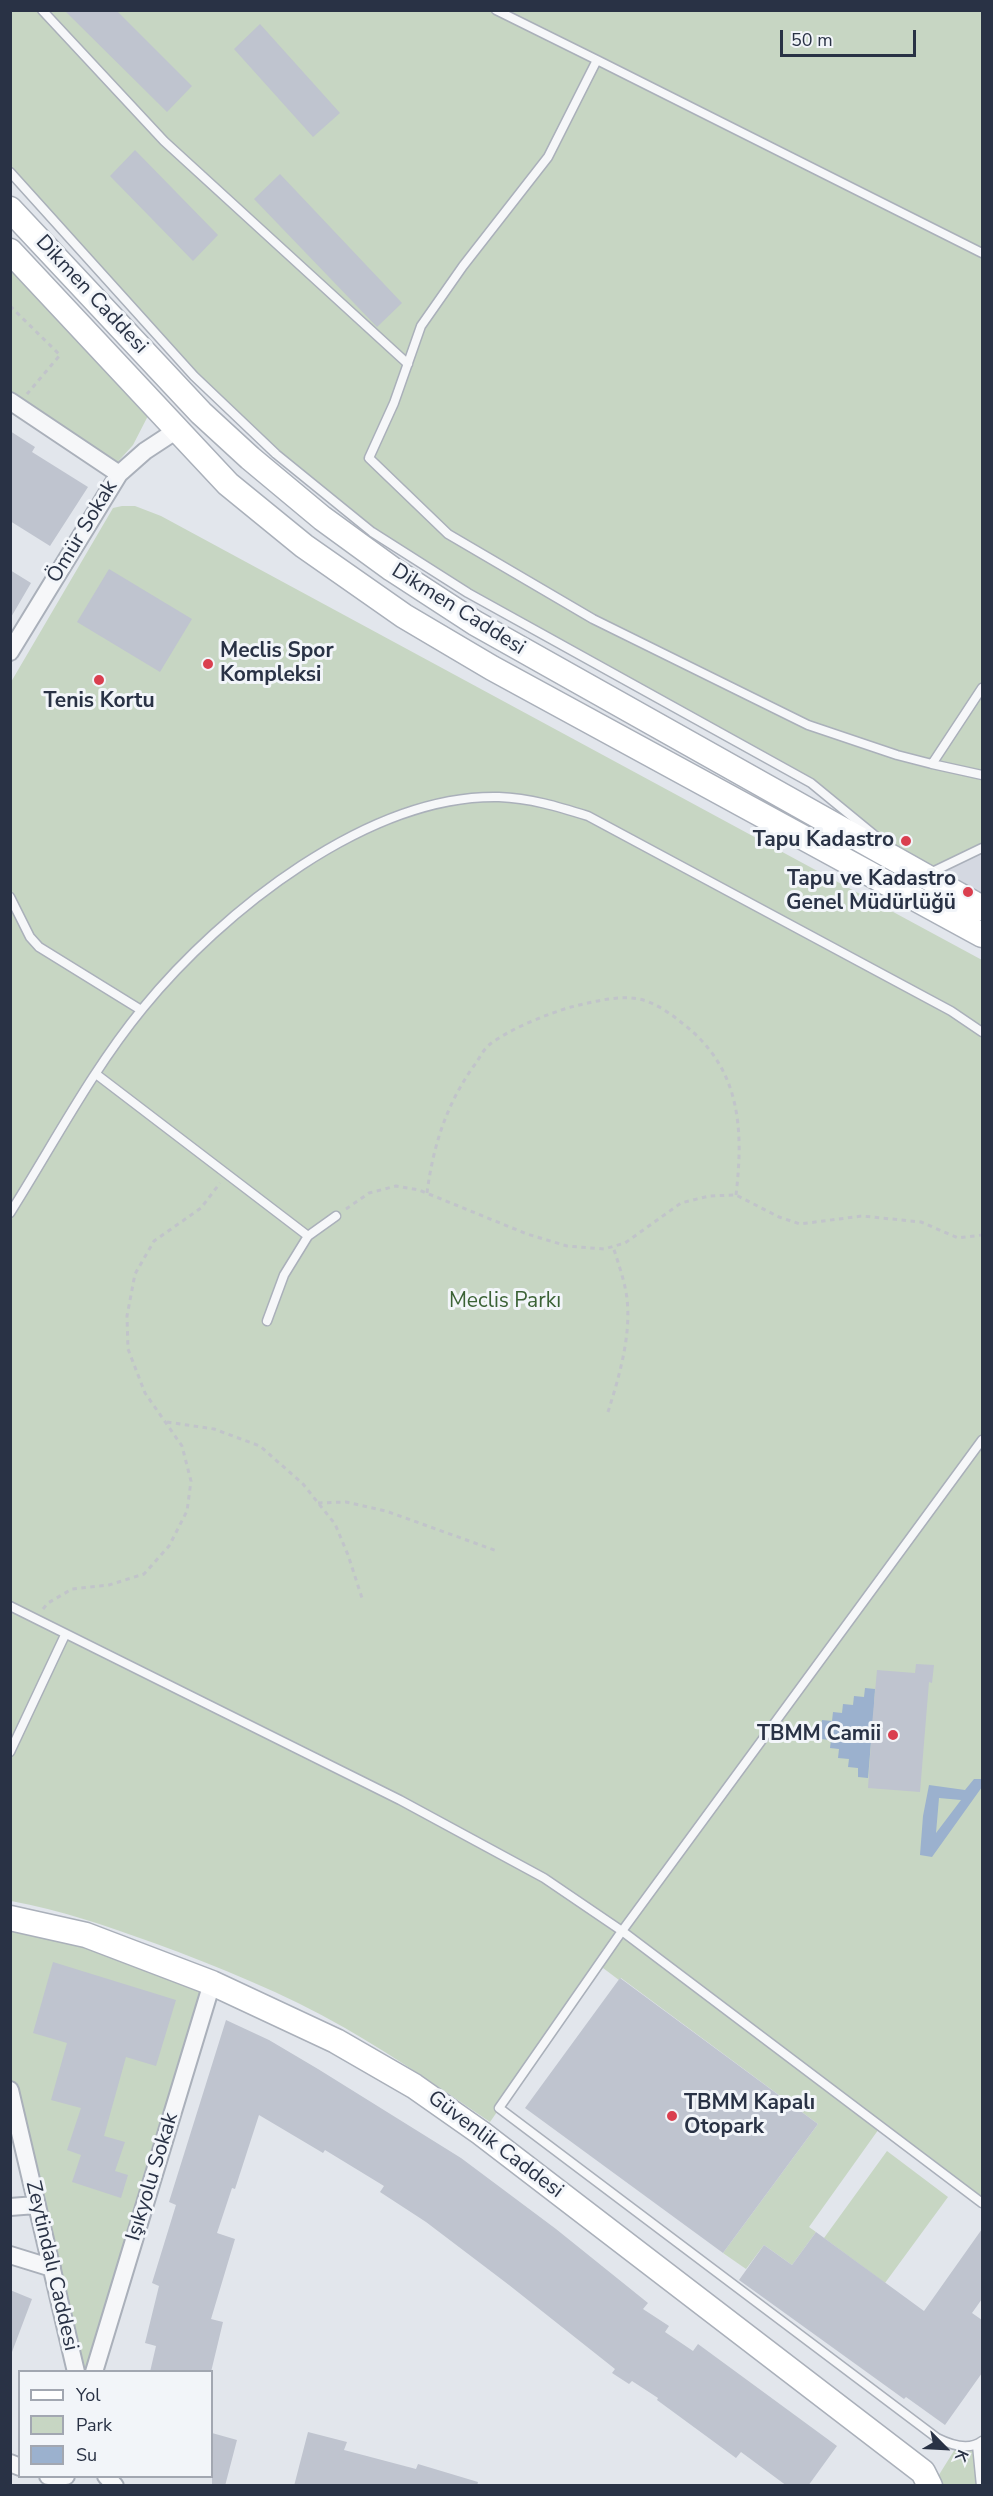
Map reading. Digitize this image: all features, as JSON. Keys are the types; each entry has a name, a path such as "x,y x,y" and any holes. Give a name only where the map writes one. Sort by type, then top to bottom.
{"main road":[{"name":"Dikmen Caddesi","path":"10,209 201,412 250,458 322,518 392,569 475,623 982,908"},
{"name":"Dikmen Caddesi","path":"10,251 228,484 303,546 404,616 492,668 982,935"},
{"path":"177,430 201,412"},
{"name":"Güvenlik Caddesi","path":"10,1918 86,1935 212,1983 336,2041 414,2086 481,2133 926,2479"}],"street":[{"path":"14,403 119,474"},
{"name":"Ömür Sokak","path":"10,652 119,474 145,451 177,430"},
{"name":"Işıkyolu Sokak","path":"95,2370 212,1983"},
{"name":"Zeytindalı Caddesi","path":"10,2090 76,2370"},
{"path":"10,2207 36,2205"},
{"path":"10,2255 52,2268"}],"lane":[{"path":"42,10 164,141 408,364"},
{"path":"496,10 982,253"},
{"path":"597,60 548,157 463,266 421,326 394,403 369,458 448,534 593,620 808,725 897,755 982,775"},
{"path":"10,172 194,376 276,454 372,532 468,593 811,783 924,876 982,848"},
{"path":"932,764 982,688"},
{"path":"10,1213 96,1074 141,1010 200,946 285,877 321,853 390,818 421,808 499,797 542,803 588,816 951,1011 982,1032"},
{"path":"10,897 30,937 39,947 141,1010"},
{"path":"96,1074 308,1236"},
{"path":"267,1321 284,1275 308,1236 336,1216"},
{"path":"981,2486 980,2443 957,2446 937,2438 499,2108 622,1931 982,1440"},
{"path":"10,1606 471,1836 544,1878 622,1931 982,2203"},
{"path":"10,1752 65,1635"}],"path":[{"path":"10,306 60,355 14,403"},
{"path":"427,1193 430,1165 443,1120 463,1080 488,1045 545,1014 605,998 639,999 669,1012 696,1033 717,1057 731,1089 738,1124 740,1159 736,1195"},
{"path":"36,1619 48,1603 72,1589 109,1585 144,1574 169,1546 187,1511 191,1481 182,1446 145,1393 128,1349 126,1316 135,1274 154,1241 201,1208 227,1175"},
{"path":"336,1216 369,1192 396,1186 427,1193 527,1234 567,1246 604,1248 625,1243 681,1203 709,1196 736,1195 779,1217 800,1224 862,1216 921,1222 958,1238 982,1235"},
{"path":"608,1412 619,1376 627,1324 625,1288 613,1246"},
{"path":"167,1422 214,1429 260,1446 303,1484 335,1524 362,1598"},
{"path":"318,1503 346,1502 386,1511 497,1551"}],"shaded area":[{"name":"Tapu ve Kadastro Genel Müdürlüğü","path":"982,848 982,908 924,876"}],"green space":[{"path":"11,11 982,11 982,848 924,876 811,783 468,593 372,532 276,454 194,376 11,172"},
{"path":"10,255 151,410 133,445 114,466 11,394"},
{"name":"Meclis Parkı","path":"135,506 161,516 982,960 982,2203 881,2126 809,2227 816,2232 792,2265 764,2245 746,2269 723,2253 818,2124 621,1978 619,1980 599,1965 490,2122 364,2039 275,1992 154,1943 66,1914 11,1901 11,682 113,508"},
{"path":"10,1918 212,1983 94,2370 76,2370 11,2090"},
{"path":"887,2151 948,2197 885,2283 824,2238"},
{"path":"982,2441 982,2485 932,2486 957,2446"}],"water":[{"path":"865,1688 875,1689 873,1725 869,1725 869,1729 866,1729 865,1736 868,1737 868,1742 871,1742 868,1778 858,1777 858,1768 848,1767 849,1759 838,1758 839,1749 830,1748 831,1740 820,1739 822,1720 832,1721 833,1712 842,1713 843,1704 853,1705 854,1696 864,1697"},
{"path":"974,1779 982,1779 982,1787 932,1857 920,1855 923,1816 929,1785 965,1790","holes":["939,1798 961,1800 936,1833"]}],"building":[{"path":"64,10 116,10 192,86 167,112"},
{"path":"260,24 340,113 313,137 234,49"},
{"path":"135,150 218,235 193,261 110,176"},
{"path":"280,174 402,303 377,327 254,199"},
{"path":"10,431 35,447 32,452 88,487 50,546 10,521"},
{"path":"109,569 192,619 160,672 77,622"},
{"path":"10,570 31,583 10,619"},
{"path":"916,1664 934,1665 932,1683 929,1682 920,1792 868,1788 871,1742 868,1742 869,1725 872,1725 877,1670 915,1673"},
{"path":"53,1962 176,2000 156,2066 126,2057 104,2136 125,2142 115,2171 128,2175 121,2198 72,2182 81,2155 67,2150 81,2108 51,2100 67,2043 33,2033"},
{"name":"TBMM Kapalı Otopark","path":"620,1978 818,2124 723,2253 525,2108"},
{"path":"226,2020 269,2040 461,2158 556,2229 648,2303 643,2309 669,2326 665,2332 693,2351 698,2344 837,2446 808,2486 787,2486 741,2452 736,2458 657,2400 658,2398 632,2381 629,2384 612,2373 615,2369 509,2285 426,2222 380,2192 384,2186 325,2150 323,2153 259,2115 235,2189 232,2188 217,2233 235,2239 211,2319 223,2322 211,2370 150,2370 156,2346 145,2343 159,2286 152,2283 176,2205 169,2202"},
{"path":"982,2229 982,2299 972,2313 982,2320 982,2373 945,2425 906,2397 904,2399 739,2280 764,2245 792,2265 816,2232 924,2311"},
{"path":"10,2290 32,2299 12,2352 10,2352"},
{"path":"308,2432 347,2442 344,2450 416,2469 418,2464 478,2482 477,2486 294,2486"},
{"path":"213,2433 237,2440 225,2486 212,2486"}],"place":[{"name":"Meclis Spor Kompleksi","path":"208,664"},
{"name":"Tenis Kortu","path":"99,680"},
{"name":"Tapu Kadastro","path":"906,841"},
{"name":"Tapu ve Kadastro Genel Müdürlüğü","path":"968,892"},
{"name":"TBMM Camii","path":"893,1735"},
{"name":"TBMM Kapalı Otopark","path":"672,2116"}]}
